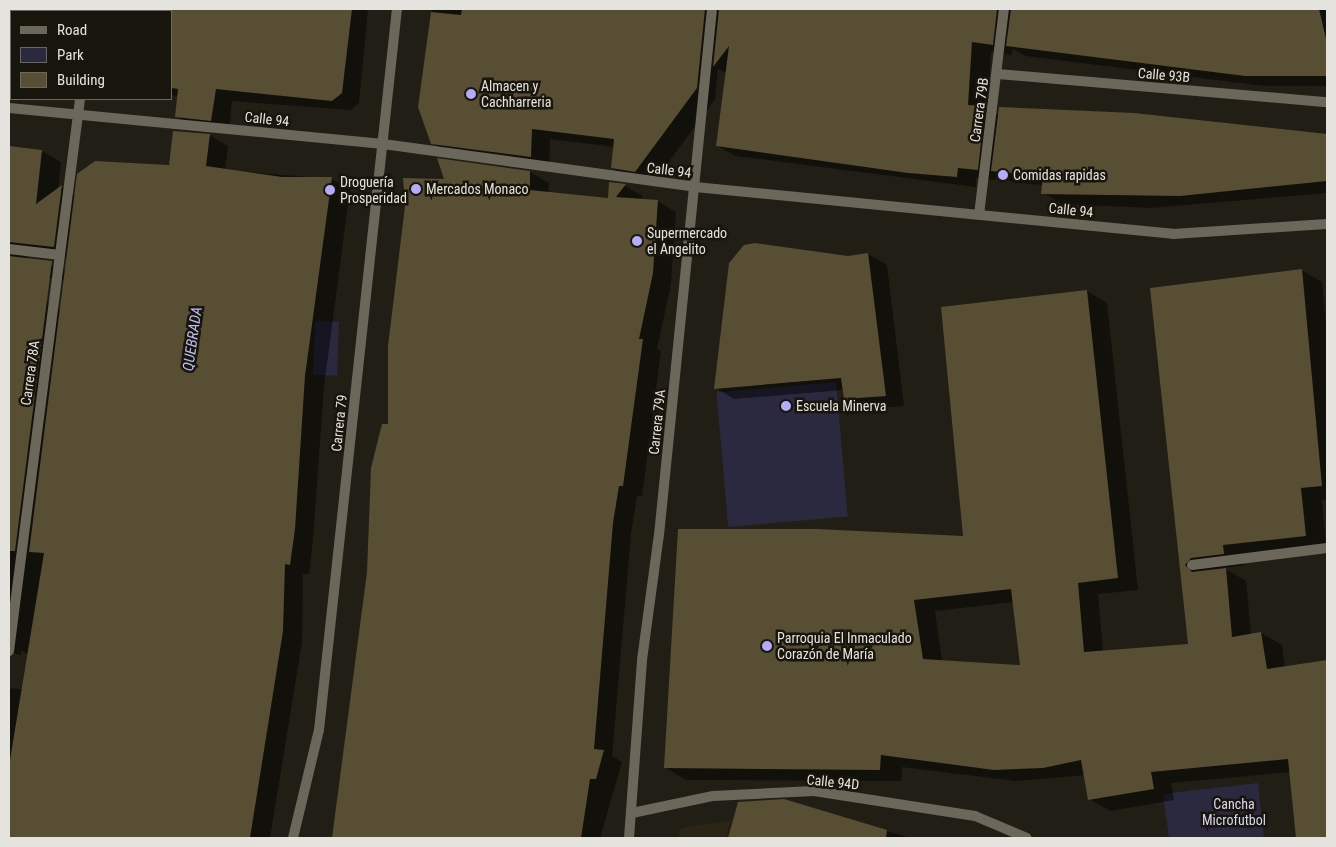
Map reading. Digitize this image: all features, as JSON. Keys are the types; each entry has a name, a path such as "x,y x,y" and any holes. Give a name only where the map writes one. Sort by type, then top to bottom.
{"street":[{"name":"Carrera 79","path":"293,838 319,730 396,9"},
{"name":"Carrera 79A","path":"629,838 642,660 695,187 712,9"},
{"name":"Carrera 79B","path":"978,214 998,74 1004,9"},
{"name":"Calle 93B","path":"998,74 1327,102"},
{"name":"Carrera 78A","path":"9,651 80,100"},
{"name":"Calle 94","path":"9,108 383,144 695,187 1173,234 1327,224"},
{"path":"9,249 60,255"},
{"path":"1192,565 1327,548"},
{"name":"Calle 94D","path":"632,813 713,796 814,791 975,816 1027,838"}],"shaded area":[{"path":"730,821 726,838 678,838 681,828"}],"green space":[{"path":"315,321 339,322 337,376 313,375"},
{"path":"836,382 848,516 728,527 716,392"},
{"name":"Cancha Microfutbol","path":"1258,783 1264,838 1169,838 1163,794"}],"building":[{"path":"352,9 342,93 332,101 216,89 211,121 175,117 178,89 172,88 171,10"},
{"path":"462,9 705,9 697,88 635,172 611,168 614,139 532,129 531,157 431,144 418,107 431,12 461,15"},
{"path":"719,9 997,9 993,45 972,42 968,105 985,106 978,170 958,168 957,177 908,173 716,146 729,46 713,67"},
{"path":"1011,9 1319,9 1327,43 1327,76 1245,76 1006,46"},
{"path":"999,107 1134,113 1327,134 1327,181 1180,196 1041,194 1043,176 991,171"},
{"path":"173,131 210,134 206,166 282,177 332,177 305,376 295,529 290,565 285,564 283,631 250,838 9,838 9,766 44,553 29,552 77,174 95,161 169,165"},
{"path":"9,146 42,150 36,204 62,185 54,247 9,242"},
{"path":"437,158 530,171 530,190 608,198 609,182 626,184 616,197 658,200 653,273 639,339 643,339 623,486 619,486 613,523 594,749 604,750 596,779 590,779 581,838 332,838 367,572 371,468 382,424 388,424 388,346 405,206 403,178 444,179"},
{"path":"755,243 848,256 868,253 886,396 844,399 841,378 714,389 729,263 744,245"},
{"path":"9,256 52,261 15,551 9,551"},
{"path":"1302,269 1322,486 1301,488 1306,536 1223,545 1224,554 1191,558 1185,565 1192,572 1226,568 1232,637 1261,632 1267,669 1327,660 1327,838 1296,838 1288,759 1151,772 1154,789 1088,800 1081,760 1043,768 994,770 881,755 880,770 664,768 678,529 817,529 963,536 941,307 1087,290 1118,578 1078,583 1084,652 1188,644 1150,288","holes":["1011,589 1020,665 923,659 914,600"]},
{"path":"784,799 887,830 886,838 728,838 738,802"}],"place":[{"name":"Almacen y Cachharreria","path":"471,94"},
{"name":"Comidas rapidas","path":"1003,175"},
{"name":"Mercados Monaco","path":"416,189"},
{"name":"Droguería Prosperidad","path":"330,190"},
{"name":"Supermercado el Angelito","path":"637,241"},
{"name":"Escuela Minerva","path":"786,406"},
{"name":"Parroquia El Inmaculado Corazón de María","path":"767,646"}],"water label":[{"name":"QUEBRADA","path":"193,339"}]}
